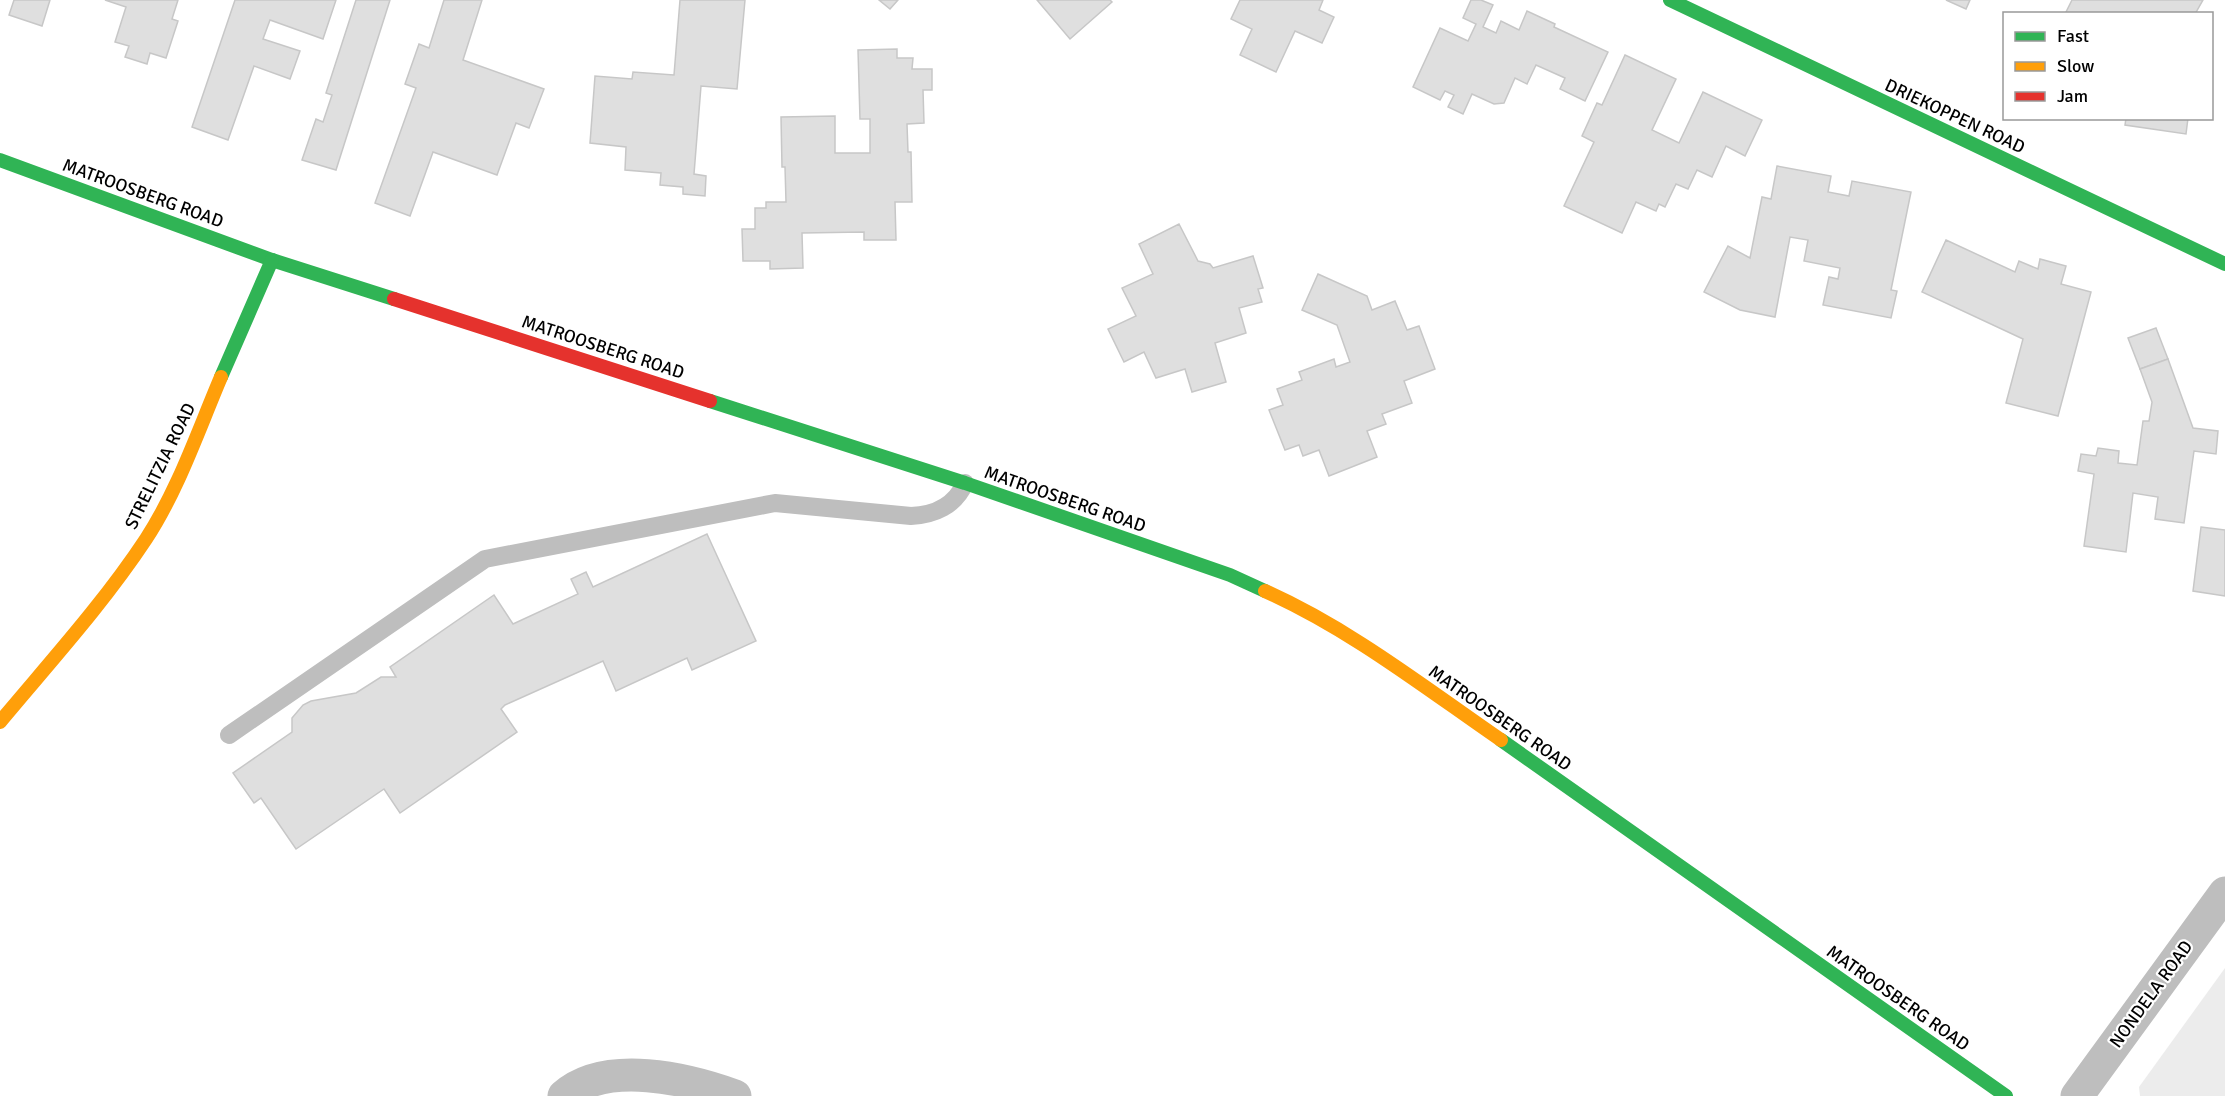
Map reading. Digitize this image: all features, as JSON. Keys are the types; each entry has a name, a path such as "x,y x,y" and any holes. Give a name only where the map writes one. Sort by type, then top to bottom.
{"street":[{"name":"DRIEKOPPEN ROAD","path":"1670,0 2225,264"},
{"name":"MATROOSBERG ROAD","path":"0,160 272,260 965,483 1230,575 1304,609 1358,640 2006,1096"},
{"name":"STRELITZIA ROAD","path":"0,722 108,592 147,537 175,484 272,260"},
{"name":"NONDELA ROAD","path":"2077,1096 2225,893"},
{"path":"564,1096 586,1084 605,1078 632,1075 678,1080 735,1096"}],"lane":[{"path":"229,735 485,559 775,503 900,515 923,515 946,507 955,499 965,483"}],"shaded area":[{"path":"2225,968 2225,1096 2140,1096 2139,1087"}],"building":[{"path":"14,0 50,0 42,26 9,15"},
{"path":"105,0 178,0 172,19 178,21 166,58 150,53 147,64 125,57 129,46 115,42 126,7"},
{"path":"235,0 336,0 323,39 270,20 263,39 300,51 290,79 254,66 228,140 192,127"},
{"path":"356,0 390,0 336,170 302,160 316,119 323,122 332,95 326,93"},
{"path":"444,0 482,0 463,60 544,89 529,128 516,123 497,175 433,152 410,216 375,203 416,88 405,84 419,44 429,48"},
{"path":"680,0 745,0 737,89 701,86 694,174 706,176 705,196 683,194 683,187 660,185 661,173 625,170 626,147 590,143 595,76 632,79 633,72 674,75"},
{"path":"879,0 898,0 890,9"},
{"path":"1037,0 1110,0 1112,2 1070,39"},
{"path":"1240,0 1323,0 1319,10 1334,17 1322,43 1295,31 1276,72 1240,55 1252,29 1231,19"},
{"path":"1471,0 1481,0 1493,5 1483,27 1496,33 1501,21 1519,30 1527,11 1555,24 1554,27 1608,52 1585,101 1560,89 1565,78 1536,65 1527,84 1515,78 1504,103 1494,104 1472,94 1463,114 1448,107 1454,95 1445,91 1440,100 1413,87 1440,28 1468,41 1476,24 1463,18"},
{"path":"1946,0 1970,0 1966,9"},
{"path":"2072,0 2203,0 2196,12 2066,12"},
{"path":"897,49 897,58 913,58 912,69 932,69 932,90 923,90 924,123 907,124 908,152 911,152 912,202 895,202 896,240 864,240 864,232 802,233 803,268 770,269 770,261 743,261 742,229 755,229 755,208 766,208 766,202 786,202 785,167 782,167 781,117 835,116 835,153 870,153 870,119 860,119 858,50"},
{"path":"1625,55 1676,79 1652,130 1679,143 1703,92 1762,120 1745,156 1726,146 1712,177 1697,170 1688,189 1676,184 1665,207 1659,204 1656,211 1636,202 1622,233 1564,206 1594,142 1582,136 1597,103 1602,105"},
{"path":"2126,120 2188,120 2186,134 2125,125"},
{"path":"1777,166 1831,176 1828,192 1849,196 1852,181 1911,192 1891,290 1897,291 1891,318 1823,305 1829,277 1838,279 1840,268 1804,261 1808,240 1790,237 1775,317 1740,310 1704,292 1728,246 1750,258 1762,197 1771,199"},
{"path":"1179,224 1198,261 1210,264 1213,268 1253,256 1263,288 1258,289 1262,302 1239,308 1246,333 1215,343 1226,382 1192,392 1185,369 1156,378 1144,352 1124,362 1108,329 1136,316 1122,288 1153,274 1139,244"},
{"path":"1946,240 2015,272 2019,261 2038,269 2040,259 2066,266 2061,284 2091,292 2058,416 2006,403 2023,339 1922,292"},
{"path":"1318,274 1367,296 1372,310 1395,301 1407,330 1419,326 1435,369 1404,381 1412,403 1382,414 1386,424 1367,431 1377,457 1329,476 1319,450 1303,456 1299,445 1285,450 1269,410 1283,405 1277,389 1302,380 1299,372 1334,359 1336,367 1350,362 1337,325 1302,310"},
{"path":"2156,328 2168,359 2140,369 2128,338"},
{"path":"2168,359 2193,428 2218,431 2216,454 2194,451 2184,523 2155,519 2158,497 2133,493 2126,552 2084,546 2094,474 2078,471 2081,454 2096,456 2098,448 2119,451 2118,463 2137,465 2143,421 2149,421 2152,402 2140,369"},
{"path":"2201,527 2225,530 2225,596 2193,591"},
{"path":"707,534 756,641 692,670 687,658 616,691 603,661 505,705 501,709 517,732 400,813 384,789 296,849 261,798 254,803 233,773 292,732 292,718 303,705 311,701 356,693 381,677 396,677 390,667 494,595 513,624 578,594 571,579 586,572 593,587"}],"traffic: fast":[{"path":"1670,0 2225,264"},
{"path":"0,160 272,260 394,299"},
{"path":"221,377 272,260"},
{"path":"710,401 965,483 1230,575 1265,591"},
{"path":"1501,740 2006,1096"}],"traffic: slow":[{"path":"0,722 94,610 146,539 178,480 221,377"},
{"path":"1265,591 1357,641 1501,740"}],"traffic: jam":[{"path":"394,299 710,401"}]}
